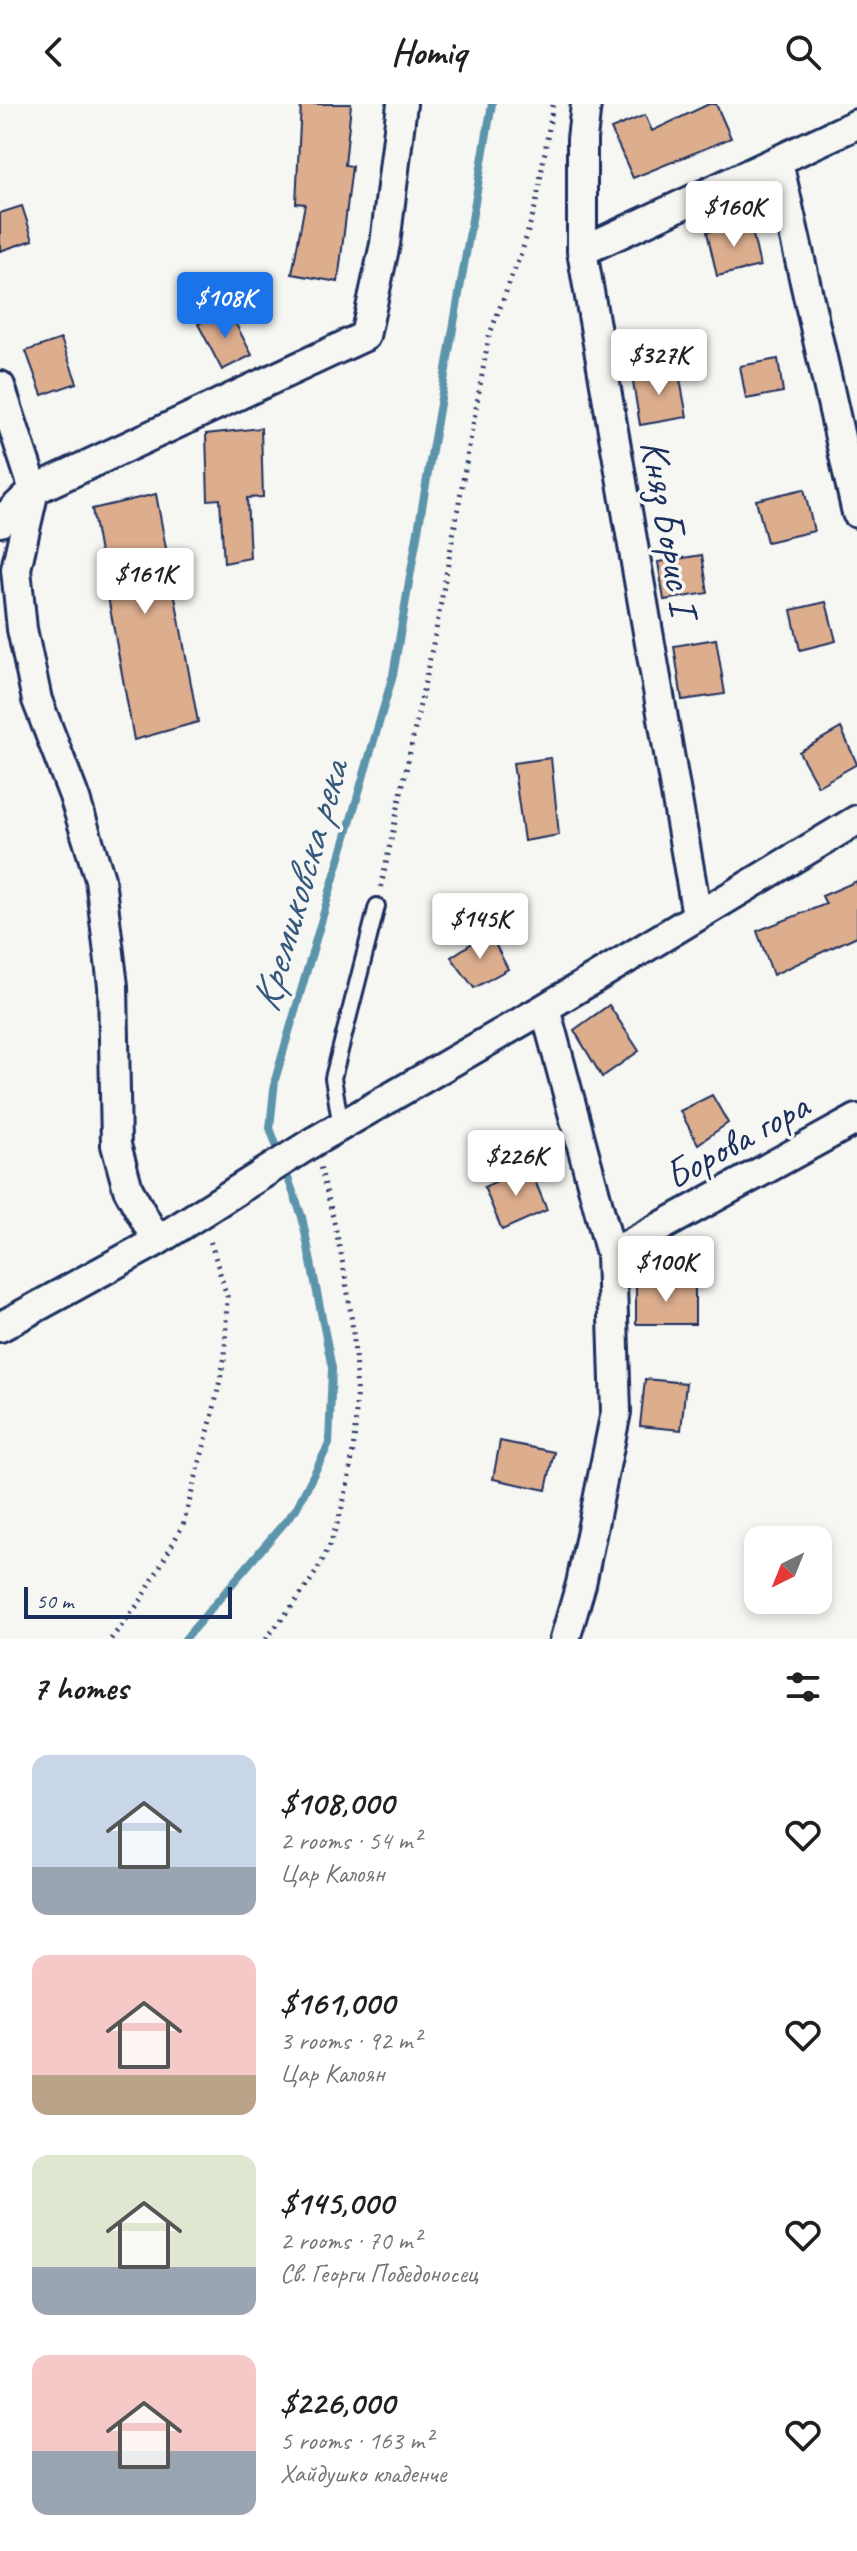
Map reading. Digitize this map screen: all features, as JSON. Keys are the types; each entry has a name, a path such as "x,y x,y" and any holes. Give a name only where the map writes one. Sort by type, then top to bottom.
{"street":[{"path":"0,522 34,490 365,336 385,244 402,104"},
{"name":"Княз Борис I","path":"586,104 582,139 582,251 697,915"},
{"path":"582,251 857,124"},
{"path":"778,162 857,513"},
{"path":"0,386 34,490 16,569 22,629 37,700 74,796 100,879 116,1029 116,1145 128,1189 157,1241"},
{"path":"0,1327 157,1241 313,1142 545,1008 857,820"},
{"path":"545,1008 611,1254 616,1412 581,1584 565,1639"},
{"name":"Борова гора","path":"611,1254 857,1119"}],"lane":[{"path":"341,1127 333,1078 377,906"}],"path":[{"path":"377,906 436,630 489,336 532,219 553,104"},
{"path":"266,1639 327,1550 351,1467 358,1401 354,1326 335,1223 313,1142"},
{"path":"111,1639 142,1599 183,1525 213,1413 225,1356 227,1296 201,1213"}],"building":[{"path":"301,104 351,104 345,165 352,166 338,282 292,274 305,204 296,203"},
{"path":"709,104 716,104 731,138 633,178 611,129 645,115 652,131"},
{"path":"22,206 33,240 0,251 0,213"},
{"path":"750,222 760,266 717,276 707,232"},
{"path":"228,309 252,355 222,370 198,324"},
{"path":"61,339 77,383 42,395 26,351"},
{"path":"778,359 783,392 746,399 740,366"},
{"path":"678,368 687,417 640,425 632,376"},
{"path":"261,428 263,497 247,498 250,558 224,563 220,499 208,500 206,434"},
{"path":"804,489 814,531 767,542 756,500"},
{"path":"156,494 198,722 134,740 92,509"},
{"path":"702,555 708,593 664,600 658,562"},
{"path":"826,602 836,641 800,650 791,610"},
{"path":"716,639 725,694 682,700 674,646"},
{"path":"841,728 857,764 818,786 799,752"},
{"path":"551,758 559,835 524,841 513,763"},
{"path":"857,881 857,936 773,975 757,931 826,904 822,896"},
{"path":"489,932 508,969 474,988 451,957"},
{"path":"609,1005 639,1051 602,1077 574,1030"},
{"path":"712,1095 728,1123 698,1144 680,1111"},
{"path":"529,1166 547,1210 502,1230 484,1187"},
{"path":"636,1284 695,1284 695,1324 636,1324"},
{"path":"645,1379 686,1383 681,1430 640,1426"},
{"path":"500,1441 554,1452 546,1490 493,1479"}],"waterway":[{"name":"Кремиковска река","path":"185,1639 296,1509 329,1444 332,1368 302,1217 270,1128 275,1080 393,675 492,104"}]}
